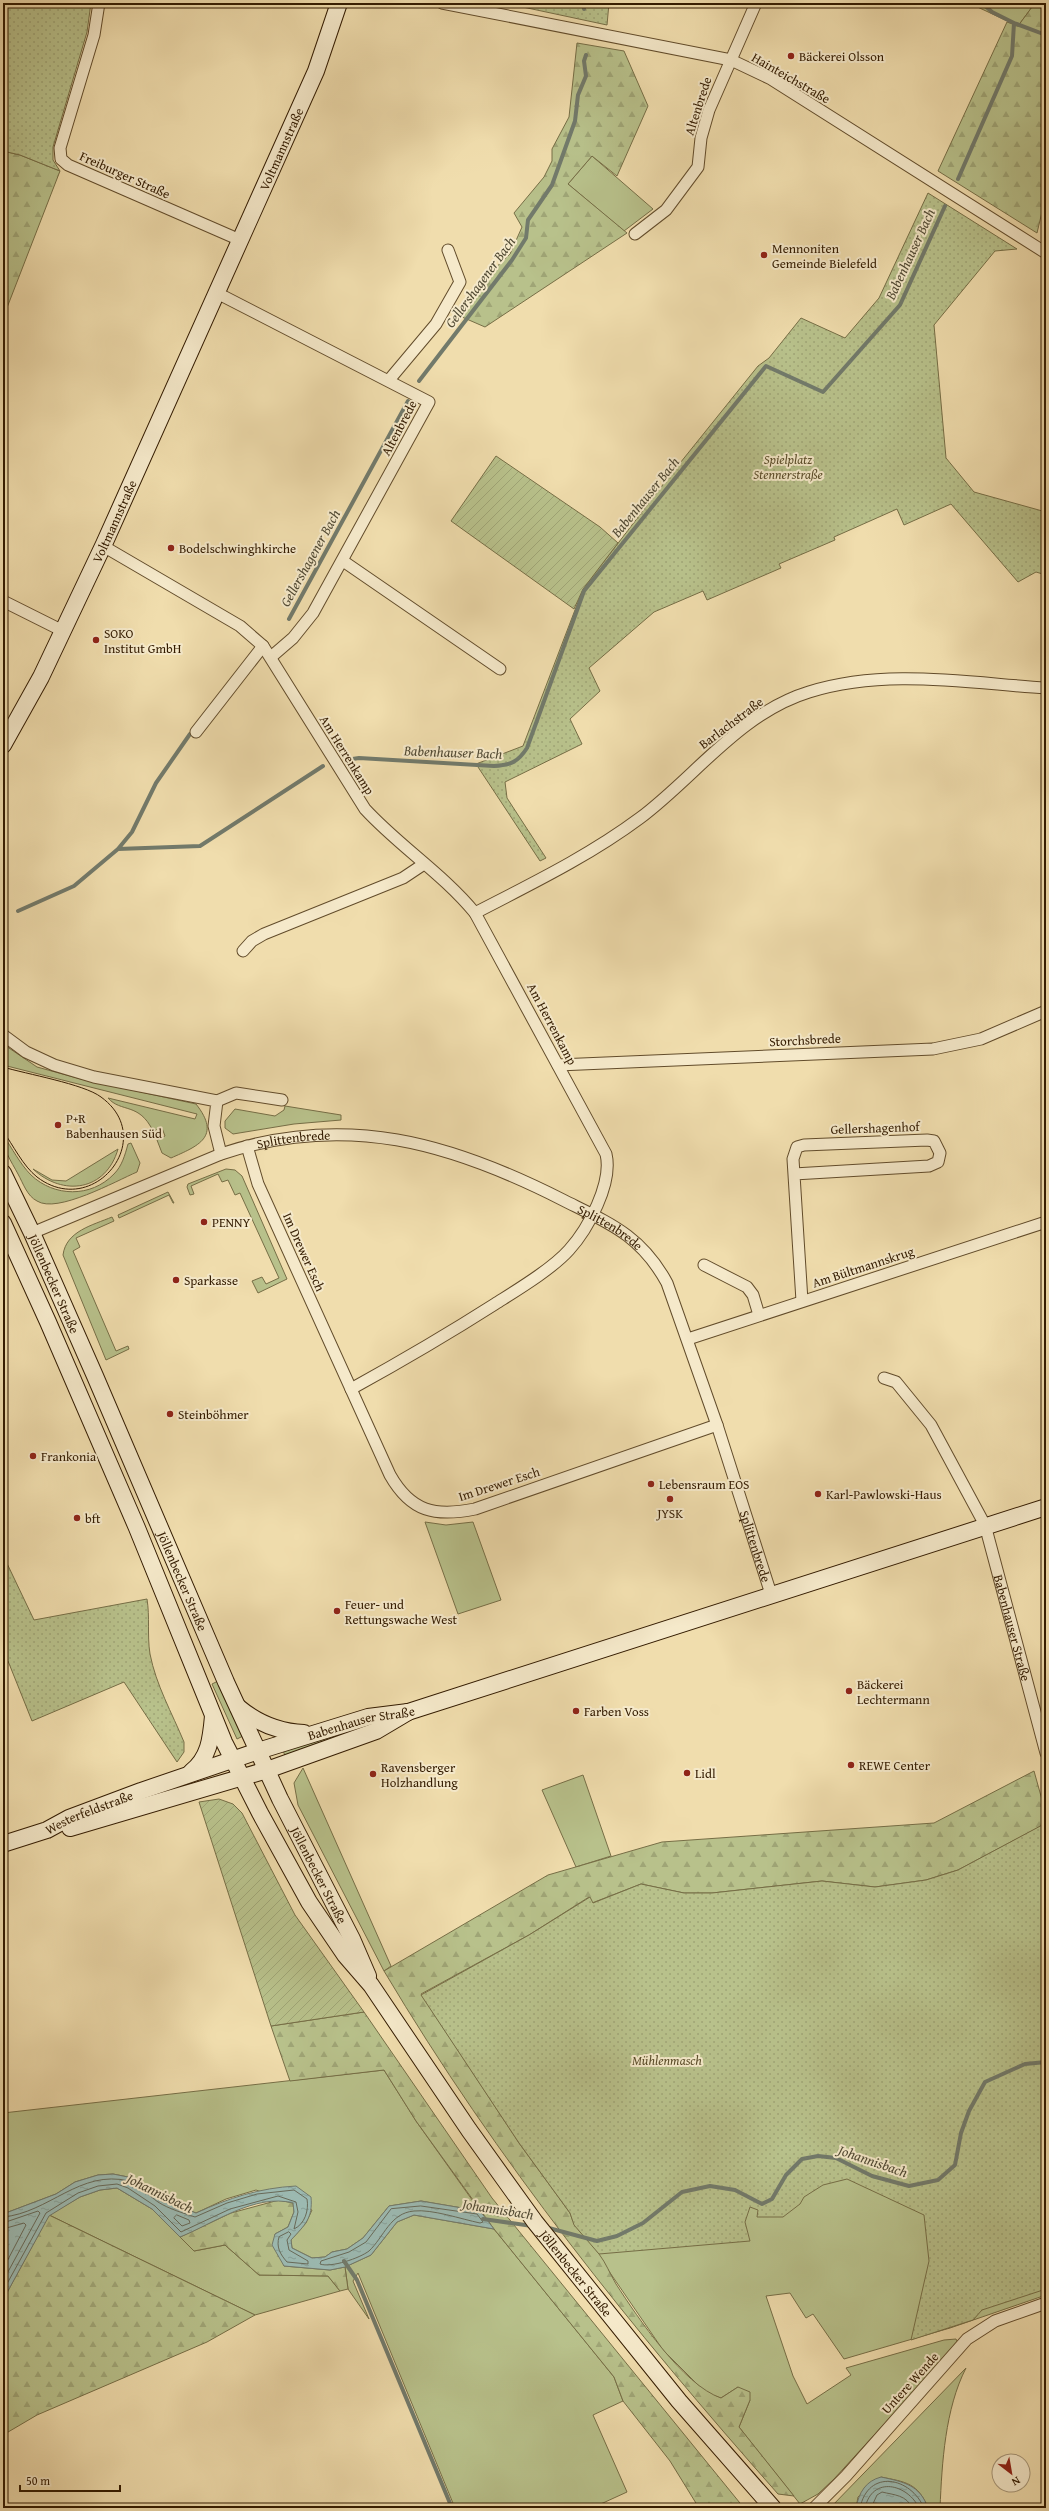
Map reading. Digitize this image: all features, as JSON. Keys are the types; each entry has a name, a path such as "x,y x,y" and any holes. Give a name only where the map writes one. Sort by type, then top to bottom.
{"main road":[{"name":"Voltmannstraße","path":"3,745 41,677 103,546 316,71 339,3"},
{"name":"Jöllenbecker Straße","path":"3,1173 32,1232 266,1770 352,1939 371,1985"},
{"name":"Jöllenbecker Straße","path":"3,1223 137,1528 213,1716 232,1759 309,1902 344,1955 371,1985 495,2167 572,2270 679,2401 773,2508"},
{"name":"Splittenbrede","path":"12,1242 32,1232"},
{"path":"408,1712 985,1525 1046,1507"},
{"path":"238,1707 248,1716 272,1727 288,1732 312,1734"},
{"name":"Babenhauser Straße","path":"232,1759 375,1716 408,1712"},
{"name":"Babenhauser Straße","path":"241,1778 376,1731 408,1712"},
{"path":"188,1774 204,1760 211,1733 213,1716"},
{"name":"Westerfeldstraße","path":"47,1830 69,1818 232,1759"},
{"name":"Westerfeldstraße","path":"47,1830 72,1827 241,1778"},
{"path":"3,1844 47,1830"}],"street":[{"name":"Freiburger Straße","path":"99,3 94,35 60,148 61,158 68,165 240,240"},
{"name":"Hainteichstraße","path":"442,3 731,60 771,79 1046,253"},
{"name":"Altenbrede","path":"635,234 666,210 698,167 701,138 709,110 756,3"},
{"path":"217,293 389,380 436,324 460,282 448,250"},
{"name":"Altenbrede","path":"271,657 293,638 303,626 343,561 429,402 389,380"},
{"name":"Am Herrenkamp","path":"103,546 240,626 263,646 353,794 381,826 464,899 475,913 604,1150 609,1164 606,1185 591,1214"},
{"path":"343,561 500,669"},
{"path":"3,601 63,631"},
{"path":"196,732 263,646"},
{"name":"Barlachstraße","path":"475,913 609,840 641,817 742,729 784,702 809,692 844,684 905,677 1046,688"},
{"path":"244,951 252,941 264,934 403,878 424,864"},
{"name":"Storchsbrede","path":"558,1065 933,1049 981,1039 1046,1011"},
{"path":"3,1035 44,1061 73,1071 217,1101 236,1092 282,1100"},
{"path":"217,1101 214,1126 221,1154"},
{"name":"Splittenbrede","path":"32,1232 221,1154 246,1146 302,1136 367,1136 418,1143 456,1153 504,1171 617,1228 639,1243 667,1282 688,1338 771,1594"},
{"name":"Gellershagenhof","path":"794,1174 929,1166 938,1162 940,1153 934,1142 927,1140 804,1145 797,1147 794,1152 794,1174 802,1301"},
{"name":"Im Drewer Esch","path":"246,1146 258,1184 398,1490 420,1507 440,1512 475,1509 717,1425"},
{"path":"351,1389 437,1341 520,1289 568,1251 582,1233 591,1214"},
{"name":"Am Bültmannskrug","path":"688,1338 1046,1222"},
{"path":"704,1265 747,1287 753,1295 759,1315"},
{"name":"Babenhauser Straße","path":"884,1378 896,1382 931,1425 985,1525 1046,1753"},
{"name":"Untere Wende","path":"814,2508 846,2476 967,2339 995,2321 1046,2303"}],"green space":[{"path":"3,3 91,3 87,32 53,147 53,160 60,171 20,155 3,151"},
{"path":"504,3 609,3 607,25"},
{"path":"969,3 1035,3 1018,26"},
{"path":"1035,3 1046,3 1046,195 1037,233 938,171 1007,22 1018,26"},
{"path":"577,43 624,51 648,106 617,176 592,156 568,184 627,233 485,327 462,317 489,274 510,254 522,227 514,213 544,177 552,161 552,149 569,117"},
{"path":"3,151 20,155 60,171 3,318"},
{"path":"592,156 653,209 624,231 568,184"},
{"name":"Spielplatz Stennerstraße","path":"928,193 1017,249 995,251 934,325 946,458 974,492 1046,512 1046,575 1036,572 1018,582 951,504 904,525 897,509 834,537 835,540 779,564 781,568 707,600 703,591 654,612 589,668 600,691 570,719 582,744 505,782 507,798 546,858 540,861 476,764 523,746 583,589 668,478 758,366 769,358 801,318 845,338 879,298"},
{"path":"496,456 600,527 618,543 583,589 574,609 451,521"},
{"path":"3,1044 37,1067 81,1079 196,1104 207,1125 207,1132 198,1144 171,1158 162,1153 157,1140 165,1136 162,1128 153,1131 148,1122 142,1116 130,1109 113,1103 108,1098 195,1119 197,1114 3,1065"},
{"path":"285,1106 341,1115 341,1120 294,1124 233,1134 225,1128 225,1121 235,1109 275,1116 284,1110"},
{"path":"3,1135 31,1175 50,1188 61,1191 84,1191 105,1182 114,1174 121,1164 128,1144 131,1143 140,1163 137,1172 101,1189 72,1200 46,1204 34,1199 26,1189 4,1146"},
{"path":"118,1149 112,1163 104,1174 94,1181 82,1185 70,1186 57,1184 45,1178 33,1169 52,1180 66,1181"},
{"path":"226,1169 235,1170 242,1176 287,1279 258,1293 252,1281 262,1277 266,1284 279,1278 240,1193 235,1195 228,1180 222,1182 218,1174 191,1186 194,1194 190,1195 187,1187 188,1184"},
{"path":"168,1192 174,1203 169,1195 119,1218 118,1215"},
{"path":"112,1217 114,1221 76,1238 80,1247 73,1251 116,1351 128,1346 129,1349 106,1360 63,1255 69,1240 75,1235 89,1226"},
{"path":"425,1522 446,1525 473,1522 501,1600 458,1614"},
{"path":"3,1555 34,1620 147,1599 150,1654 160,1688 184,1742 184,1752 177,1762 124,1682 32,1721 8,1661 3,1662"},
{"path":"218,1681 243,1736 237,1739 212,1684"},
{"path":"366,1726 285,1756 283,1750"},
{"path":"303,1768 391,1966 384,1971 298,1805 294,1783"},
{"path":"1034,1771 1046,1814 1045,1824 958,1870 926,1880 875,1887 822,1881 712,1893 684,1893 641,1884 592,1903 589,1897 529,1935 421,1994 519,2143 570,2213 575,2225 601,2257 625,2298 662,2349 677,2365 706,2391 721,2398 738,2387 750,2392 750,2400 739,2427 794,2496 778,2494 671,2369 569,2242 473,2110 427,2041 384,1971 548,1875 662,1842 934,1823"},
{"path":"583,1775 611,1856 576,1867 542,1790"},
{"path":"219,1799 233,1804 242,1813 295,1915 364,2012 271,2026 199,1802"},
{"name":"Mühlenmasch","path":"1046,1823 1046,2289 982,2310 973,2320 911,2340 929,2261 924,2215 847,2179 823,2185 804,2197 800,2204 783,2217 757,2217 758,2210 750,2207 745,2222 750,2241 599,2254 574,2225 570,2213 519,2143 421,1995 529,1935 590,1897 593,1903 641,1884 684,1893 712,1893 822,1881 875,1887 926,1880 958,1870"},
{"path":"364,2012 492,2198 744,2508 699,2508 670,2461 623,2401 614,2377 494,2229 416,2121 384,2070 290,2081 271,2026"},
{"path":"1046,2062 1046,2295 950,2328 844,2359 813,2314 806,2318 790,2293 766,2296 793,2376 807,2404 851,2375 846,2368 944,2340 956,2339 958,2343 834,2479 818,2494 800,2504 739,2427 750,2400 738,2387 721,2398 707,2394 663,2350 591,2245 602,2247"},
{"path":"384,2070 416,2121 480,2211 421,2201 389,2206 363,2238 347,2249 332,2252 325,2257 312,2258 292,2248 291,2240 306,2223 312,2210 256,2190 226,2199 196,2213 161,2199 133,2178 113,2174 98,2175 75,2182 56,2194 3,2214 3,2113"},
{"path":"117,2188 152,2209 194,2251 225,2245 259,2275 328,2276 340,2291 255,2315 49,2215 80,2197 100,2190"},
{"path":"279,2200 293,2203 294,2212 288,2227 275,2234 284,2266 330,2270 345,2267 348,2289 340,2291 328,2276 259,2275 225,2245 194,2251 180,2237 231,2213"},
{"path":"49,2215 255,2315 207,2342 37,2415 3,2435 3,2300"},
{"path":"414,2215 494,2229 614,2377 623,2401 593,2415 627,2492 592,2508 455,2508 358,2273 353,2281 369,2319 348,2289 345,2267 371,2255 397,2222"},
{"path":"966,2368 953,2401 949,2418 942,2473 940,2508 928,2508 920,2493 910,2485 897,2480 881,2477 858,2497 856,2508 830,2508"}],"water":[{"path":"113,2174 133,2178 161,2199 196,2213 220,2203 257,2191 296,2186 311,2197 311,2210 307,2221 291,2240 292,2248 312,2258 325,2257 332,2252 347,2249 363,2238 389,2206 421,2201 480,2211 494,2229 414,2215 397,2222 371,2255 345,2267 330,2270 284,2266 272,2245 275,2234 288,2227 294,2212 293,2203 279,2201 264,2202 249,2206 180,2237 152,2209 117,2188 100,2190 80,2197 49,2216 3,2300 3,2214 56,2194 75,2182 98,2175"},
{"path":"881,2477 904,2483 916,2489 925,2500 928,2508 856,2508 861,2492 867,2484"}],"waterway":[{"name":"Gellershagener Bach","path":"583,3 584,9"},
{"name":"Babenhauser Bach","path":"958,179 1012,56 1014,23 992,12 982,3"},
{"path":"1014,23 1046,35"},
{"name":"Gellershagener Bach","path":"419,381 512,260 526,238 528,220 552,185 575,121 578,95 586,76 584,61 586,55"},
{"name":"Babenhauser Bach","path":"346,760 359,758 494,766 510,764 517,760 527,748 584,591 766,366 823,392 900,305 945,206"},
{"name":"Gellershagener Bach","path":"289,619 408,401"},
{"name":"Gellershagener Bach","path":"18,911 74,886 118,849 132,832 156,783 190,734"},
{"name":"Babenhauser Bach","path":"118,849 200,846 323,766"},
{"name":"Johannisbach","path":"545,2227 597,2241 617,2236 643,2223 682,2192 710,2186 735,2190 762,2204 772,2199 786,2175 802,2159 818,2156 836,2158 872,2176 909,2186 938,2180 955,2165 961,2133 969,2111 985,2082 1025,2064 1046,2062"},
{"name":"Johannisbach","path":"483,2219 532,2226"},
{"path":"344,2261 357,2280 452,2508"}],"tram line":[{"path":"3,1067 69,1084 93,1092 101,1097 117,1114 123,1133 121,1152 112,1169 97,1182 79,1189 58,1188 37,1177 23,1161 3,1131"}],"place":[{"name":"Bäckerei Olsson","path":"791,56"},
{"name":"Mennoniten Gemeinde Bielefeld","path":"764,255"},
{"name":"Bodelschwinghkirche","path":"171,548"},
{"name":"SOKO Institut GmbH","path":"96,640"},
{"name":"P+R Babenhausen Süd","path":"58,1125"},
{"name":"PENNY","path":"204,1222"},
{"name":"Sparkasse","path":"176,1280"},
{"name":"Steinböhmer","path":"170,1414"},
{"name":"Frankonia","path":"33,1456"},
{"name":"Lebensraum EOS","path":"651,1484"},
{"name":"Karl-Pawlowski-Haus","path":"818,1494"},
{"name":"JYSK","path":"670,1499"},
{"name":"bft","path":"77,1518"},
{"name":"Feuer- und Rettungswache West","path":"337,1611"},
{"name":"Bäckerei Lechtermann","path":"849,1691"},
{"name":"Farben Voss","path":"576,1711"},
{"name":"REWE Center","path":"851,1765"},
{"name":"Lidl","path":"687,1773"},
{"name":"Ravensberger Holzhandlung","path":"373,1774"}]}
